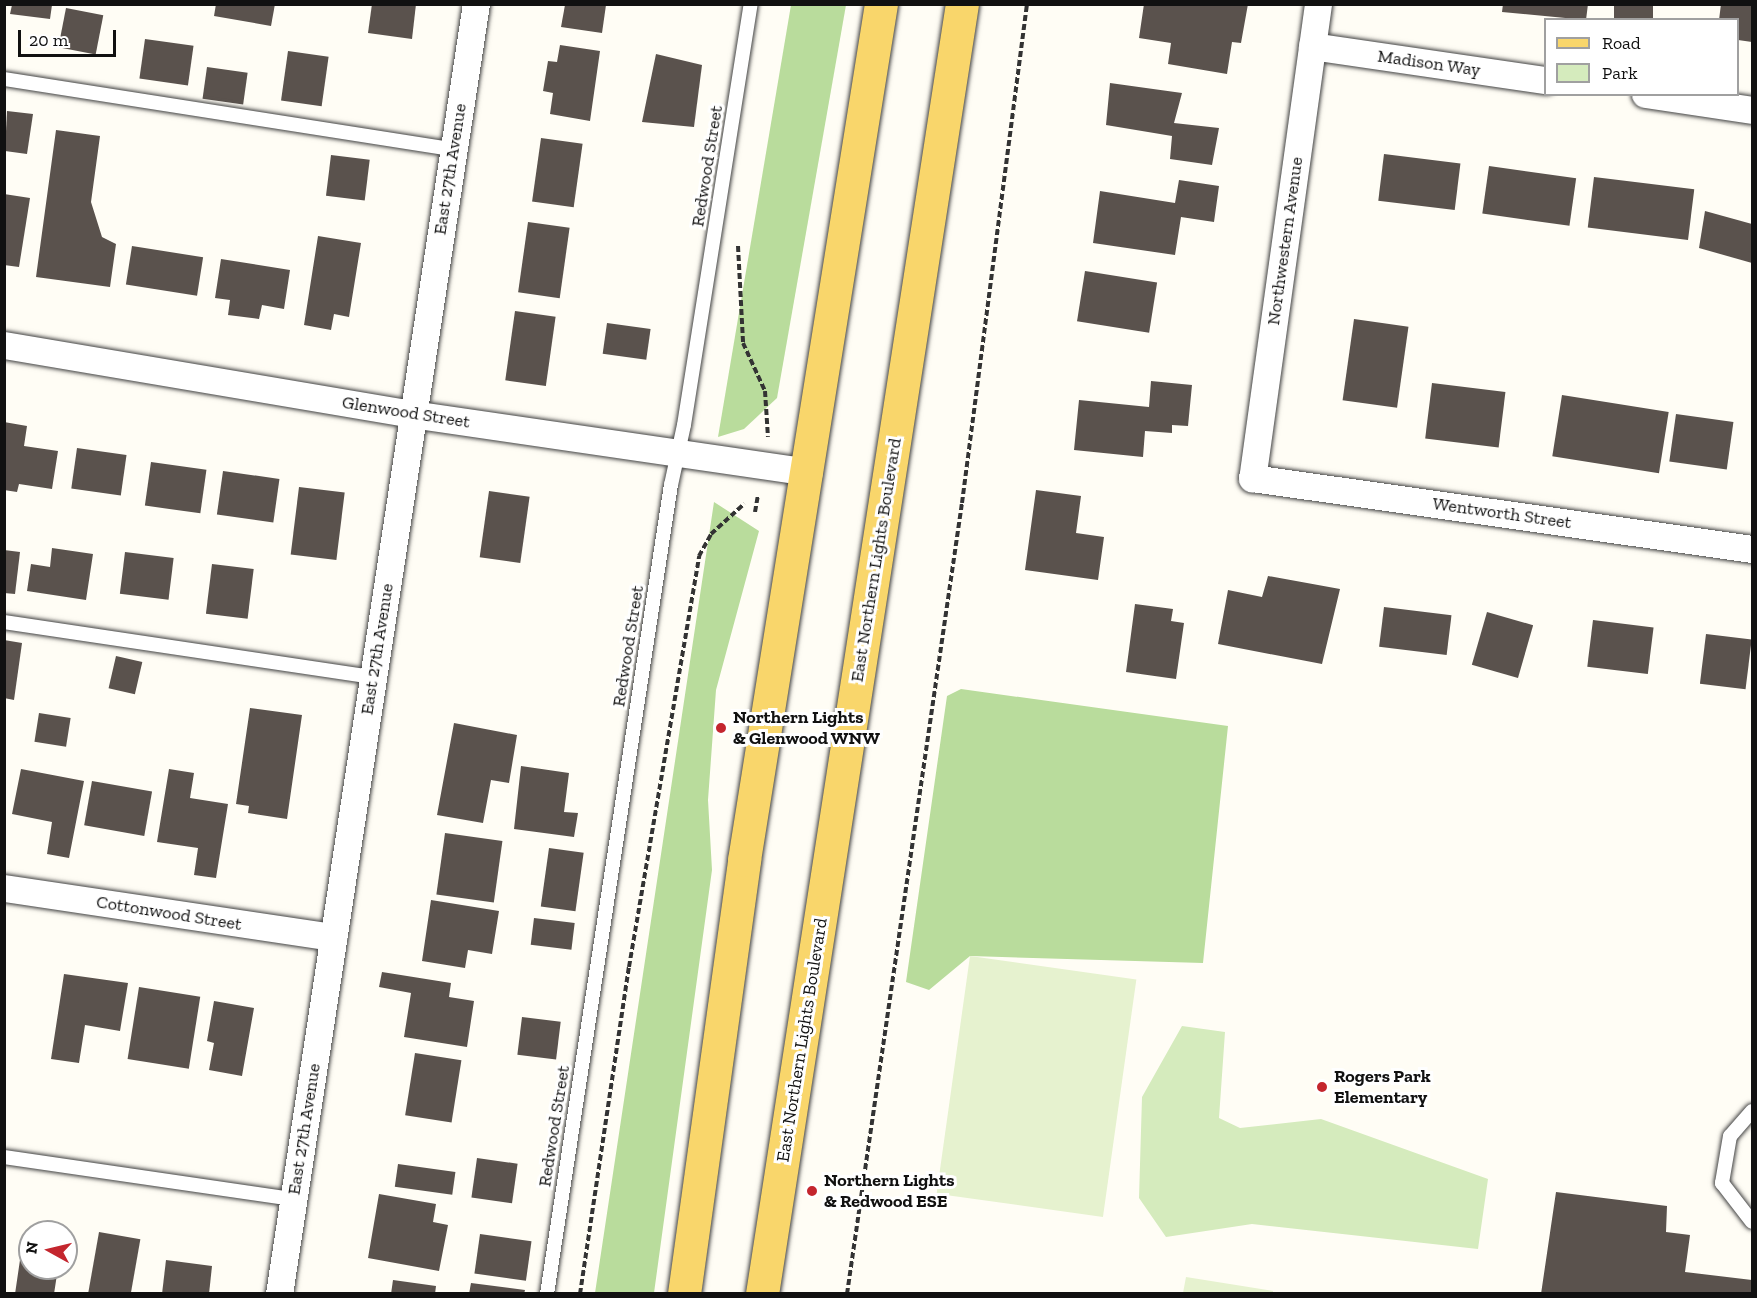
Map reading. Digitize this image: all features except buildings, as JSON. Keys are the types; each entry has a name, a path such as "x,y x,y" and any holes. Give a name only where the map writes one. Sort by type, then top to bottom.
{"main road":[{"path":"684,1293 744,860 808,472 881,4"},
{"name":"East Northern Lights Boulevard","path":"762,1293 963,4"}],"street":[{"name":"East 27th Avenue","path":"279,1293 476,4"},
{"name":"Northwestern Avenue","path":"1252,477 1318,4"},
{"name":"Madison Way","path":"1312,46 1544,80"},
{"path":"1658,96 1752,110"},
{"name":"Glenwood Street","path":"4,345 412,414 679,451 808,472"},
{"name":"Wentworth Street","path":"1252,477 1752,549"},
{"name":"Cottonwood Street","path":"4,888 333,938"}],"lane":[{"name":"Redwood Street","path":"547,1293 751,4"},
{"path":"4,79 453,149"},
{"path":"4,622 373,677"},
{"path":"1752,1111 1730,1136 1722,1183 1752,1222"},
{"path":"4,1157 293,1199"}],"path":[{"path":"847,1293 962,503 1027,4"},
{"path":"739,235 742,343 765,391 770,427"},
{"path":"580,1293 628,967 699,556 711,534 744,504"}],"green space":[{"path":"791,5 846,5 777,398 744,429 718,437"},
{"path":"714,502 759,531 716,690 708,800 712,870 654,1293 595,1293"},
{"path":"961,689 1228,726 1203,963 970,956 929,990 906,982 947,696"},
{"path":"970,956 1136,979 1103,1217 937,1194"},
{"path":"1182,1026 1225,1032 1219,1118 1240,1128 1321,1119 1488,1179 1478,1249 1252,1224 1166,1237 1139,1198 1142,1097"},
{"path":"1186,1277 1273,1291 1273,1293 1183,1293"}],"place":[{"name":"Northern Lights & Glenwood WNW","path":"721,728"},
{"name":"Rogers Park Elementary","path":"1322,1087"},
{"name":"Northern Lights & Redwood ESE","path":"812,1191"}]}
